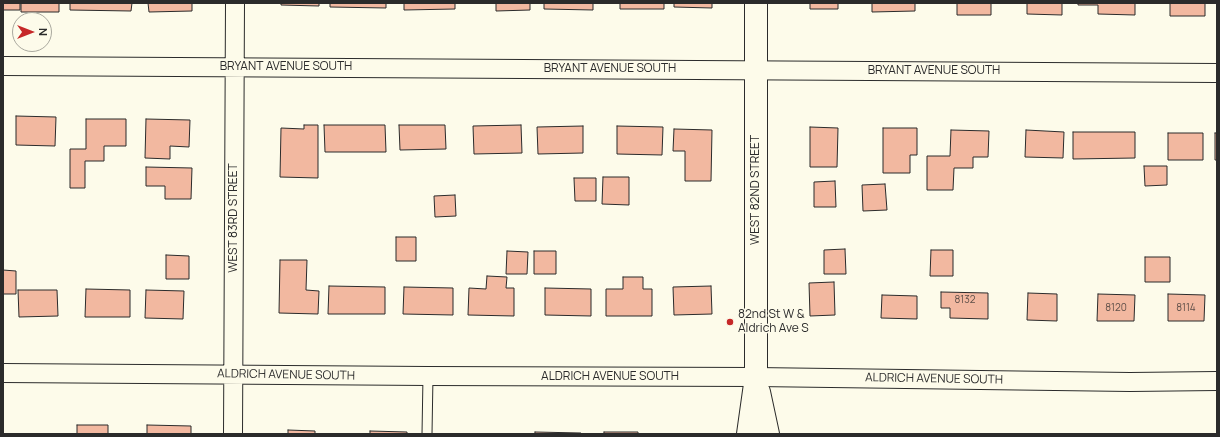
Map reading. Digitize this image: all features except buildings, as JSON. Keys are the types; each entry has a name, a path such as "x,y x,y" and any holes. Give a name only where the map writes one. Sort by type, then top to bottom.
{"street":[{"name":"WEST 83RD STREET","path":"233,434 235,3"},
{"name":"WEST 82ND STREET","path":"748,434 756,377 756,3"},
{"name":"BRYANT AVENUE SOUTH","path":"3,66 1217,73"},
{"name":"ALDRICH AVENUE SOUTH","path":"3,373 756,377 1130,382 1217,381"},
{"name":"WEST 82ND STREET","path":"756,377 768,434"}],"lane":[{"path":"427,434 428,376"}],"place":[{"name":"82nd St W & Aldrich Ave S","path":"730,322"}]}
